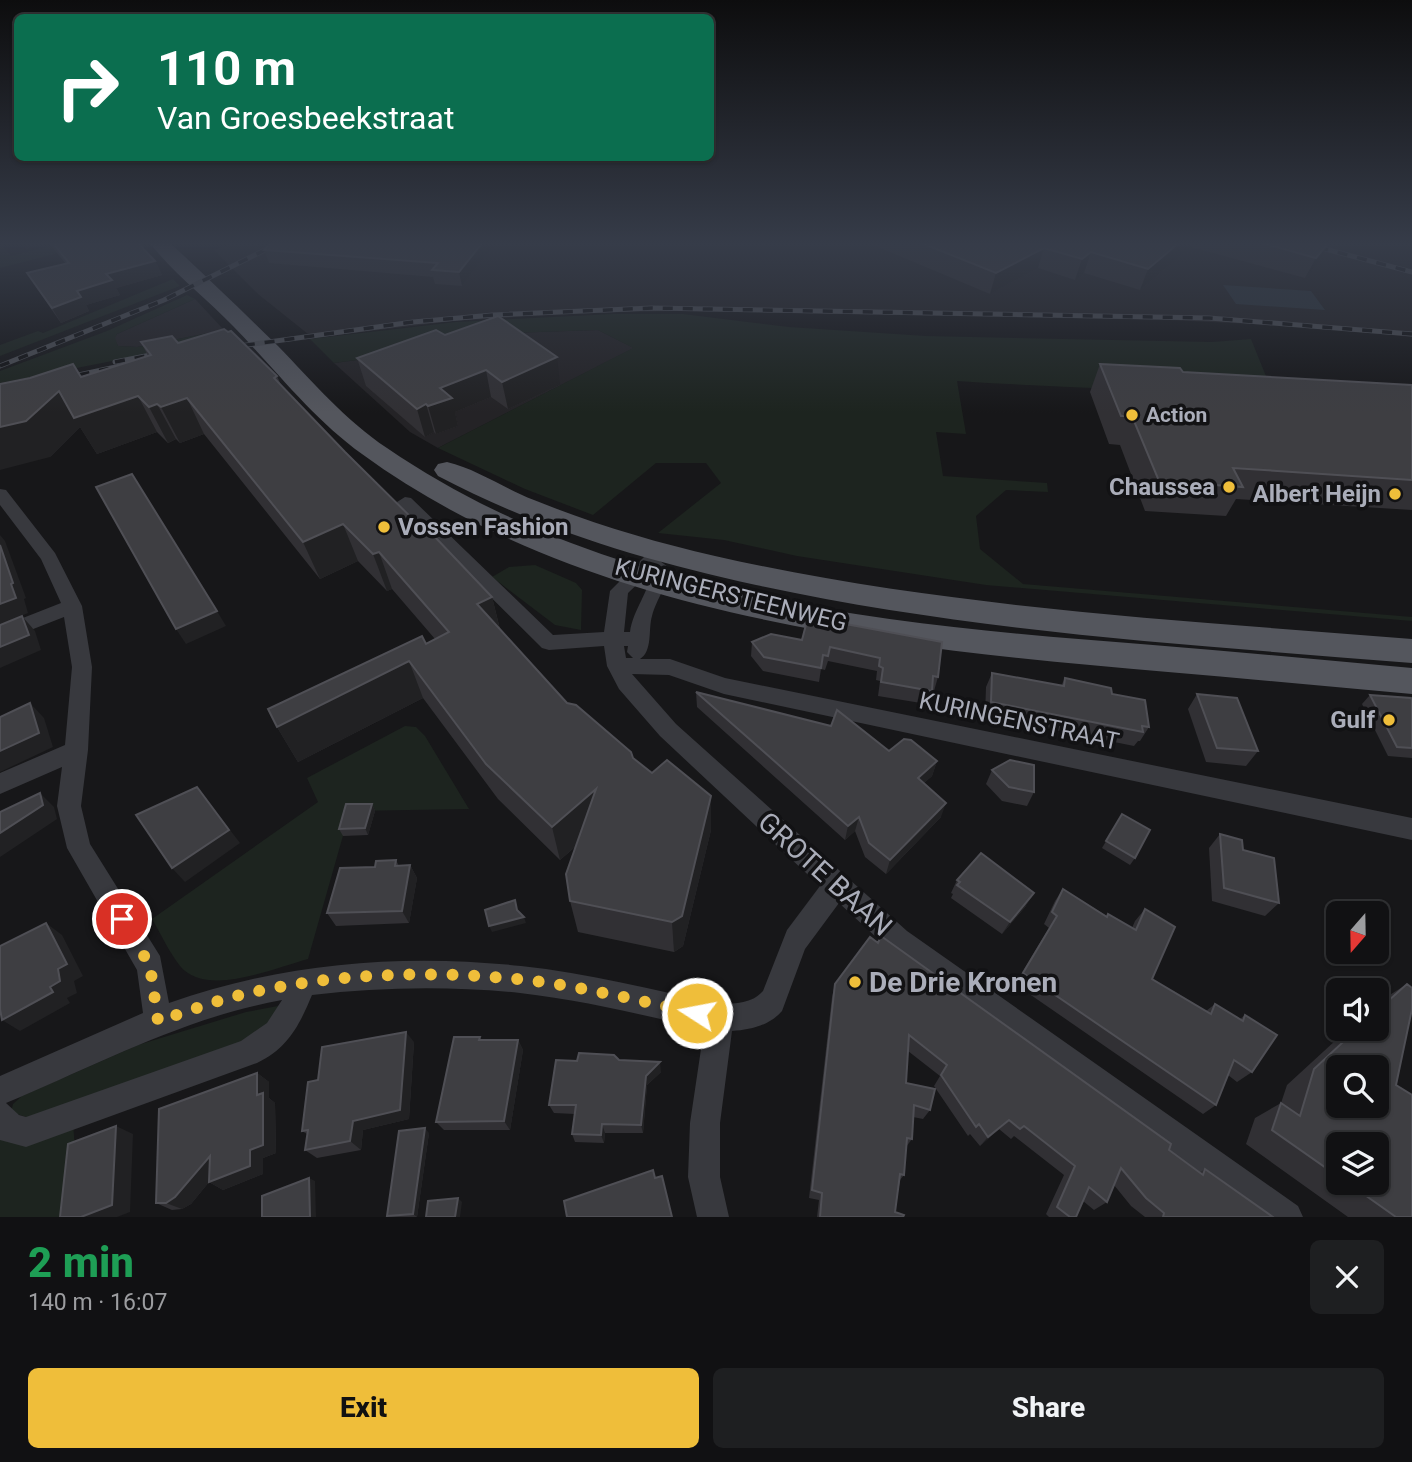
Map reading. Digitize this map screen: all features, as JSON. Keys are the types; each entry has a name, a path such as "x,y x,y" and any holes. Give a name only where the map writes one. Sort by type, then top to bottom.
{"main road":[{"name":"KURINGERSTEENWEG","path":"218,299 335,421 410,474 467,506 535,538 651,569 806,617 984,644 1412,681"},
{"name":"KURINGERSTEENWEG","path":"236,299 359,415 410,449 477,486 552,519 651,569 791,583 990,614 1412,651"}],"street":[{"path":"0,494 8,518 49,557 72,606 82,667 69,806 79,848 150,966 158,1021"},
{"path":"405,502 549,643 637,639"},
{"name":"GROTE BAAN","path":"627,665 637,639 651,569"},
{"name":"GROTE BAAN","path":"651,569 619,591 613,639 650,710 836,886 898,940 1287,1217"},
{"path":"0,635 72,606"},
{"name":"KURINGENSTRAAT","path":"627,665 670,667 724,686 1412,829"},
{"path":"0,784 76,750"},
{"path":"0,1091 158,1021 253,992 303,983 395,975 495,977 552,985 720,1018 745,1017 767,1008 776,998 792,948 802,929 836,886"},
{"path":"0,1116 10,1129 26,1132 268,1044 287,1021 303,983"},
{"path":"713,1217 704,1177 705,1123 720,1018"}],"shaded area":[{"path":"125,299 147,299 0,356 0,345 38,331 43,333"},
{"path":"179,299 195,299 117,334 115,338 118,346 137,347 224,330 230,338 0,383 0,371 107,331"},
{"path":"195,299 224,330 137,347 118,346 114,338 117,334"},
{"path":"264,299 1412,299 1412,337 1291,326 1169,320 676,311 580,313 453,321 313,338"},
{"path":"1232,299 1317,299 1325,310 1236,304"},
{"path":"613,314 683,314 789,327 926,336 1212,342 1251,339 1274,396 957,381 966,434 936,432 943,476 1047,483 1048,492 1006,490 976,516 980,549 1023,584 1412,617 1412,621 986,585 797,556 724,540 658,533 721,483 706,463 656,463 593,515 525,489 438,448 633,348 598,330 477,334 395,355 334,363 310,339 456,322"},
{"path":"598,330 634,348 438,448 410,432 334,363 395,355 477,334"},
{"path":"535,565 576,583 582,590 581,630 555,625 492,577 509,567"},
{"path":"405,726 416,727 425,736 469,809 350,811 308,959 260,974 223,980 207,980 192,975 180,966 152,919 318,802 307,778"},
{"path":"278,1006 276,1022 267,1033 35,1120 11,1112 13,1104 22,1096 138,1045 246,1012"},
{"path":"73,1122 75,1150 69,1217 0,1217 0,1136"}],"building":[{"path":"45,299 76,299 52,308"},
{"path":"498,316 557,357 502,382 486,370 440,388 452,398 417,409 357,358 436,330 445,335"},
{"path":"224,329 231,331 277,376 274,378 345,452 431,537 434,536 492,597 477,604 567,703 576,705 652,773 667,760 711,796 682,916 672,922 570,901 566,874 596,789 552,827 486,764 409,661 277,727 268,709 422,636 426,644 449,632 379,552 373,554 343,524 303,542 187,398 161,407 157,404 149,407 138,396 74,418 59,391 26,421 0,427 0,384 30,378 73,364 81,377 151,355 141,342 172,336 178,343"},
{"path":"1100,364 1180,368 1183,372 1412,385 1412,480 1233,468 1243,487 1159,481 1132,416 1121,416"},
{"path":"132,474 217,611 176,629 96,487"},
{"path":"0,545 16,598 0,604"},
{"path":"22,616 29,635 0,647 0,625"},
{"path":"808,617 942,642 938,677 933,676 932,691 881,682 883,668 879,666 880,658 830,647 828,656 823,655 821,668 764,657 752,642 771,634 802,640"},
{"path":"992,673 1064,686 1065,678 1111,688 1112,694 1145,700 1149,727 1142,726 1143,732 991,702"},
{"path":"696,692 831,726 837,710 889,751 904,739 911,740 937,761 918,778 946,803 890,860 869,843 859,817 848,826"},
{"path":"1197,694 1237,698 1258,751 1217,748"},
{"path":"1370,695 1411,698 1412,748 1397,747"},
{"path":"30,703 39,733 0,751 0,717"},
{"path":"1010,760 1034,765 1034,792 1009,787 992,770"},
{"path":"197,787 229,830 172,868 136,815"},
{"path":"40,793 43,805 0,833 0,812"},
{"path":"346,804 372,804 365,828 339,829"},
{"path":"1122,814 1150,830 1135,858 1106,841"},
{"path":"1220,834 1242,840 1243,850 1274,858 1279,903 1224,888"},
{"path":"981,853 1034,893 1010,922 957,885 960,882 957,880"},
{"path":"396,860 395,866 410,865 402,911 327,913 340,868 375,867 376,861"},
{"path":"1063,889 1107,917 1108,914 1136,930 1145,909 1175,927 1152,979 1211,1014 1215,1004 1243,1021 1245,1015 1277,1035 1252,1072 1234,1060 1216,1105 1023,973 1057,916 1052,912"},
{"path":"515,900 517,910 524,917 489,926 485,910"},
{"path":"46,923 67,964 58,969 60,981 50,987 53,992 2,1020 0,946"},
{"path":"881,936 1171,1144 1169,1150 1203,1175 1205,1169 1273,1217 1163,1217 1164,1213 1146,1198 1121,1168 1107,1202 1089,1187 1076,1217 1070,1217 1057,1207 1075,1166 1024,1126 1020,1129 1009,1120 988,1137 979,1124 976,1127 941,1075 947,1065 909,1035 906,1083 935,1089 930,1110 914,1105 912,1139 907,1138 904,1175 900,1174 895,1212 904,1215 820,1217 822,1193 812,1190 835,984 870,937 878,943"},
{"path":"1407,984 1412,988 1412,1009 1396,1085 1412,1095 1412,1217 1396,1217 1365,1195 1389,1195 1389,1132 1326,1132 1326,1168 1272,1130 1281,1103 1300,1116 1314,1069 1326,1058 1326,1118 1389,1118 1389,1055 1329,1055 1344,1041 1389,1041 1389,1000"},
{"path":"406,1032 400,1110 353,1121 350,1141 305,1150 308,1130 302,1131 308,1082 318,1080 322,1047"},
{"path":"454,1037 518,1040 504,1121 436,1122"},
{"path":"579,1053 614,1055 619,1060 660,1062 646,1076 641,1125 602,1124 601,1135 572,1134 576,1105 549,1105 556,1060 577,1061"},
{"path":"257,1073 257,1095 263,1093 263,1145 250,1150 250,1166 209,1182 210,1156 175,1197 166,1203 156,1203 159,1109"},
{"path":"116,1126 112,1205 81,1217 60,1217 68,1144"},
{"path":"425,1128 413,1214 387,1216 399,1131"},
{"path":"653,1170 655,1178 662,1176 672,1217 567,1217 564,1201"},
{"path":"309,1178 310,1217 262,1217 262,1196"},
{"path":"458,1198 455,1217 426,1217 428,1201"}],"railway":[{"path":"0,366 166,299"},
{"path":"225,348 413,322 493,315 652,308 1209,318 1412,334"},
{"path":"115,362 166,352"},
{"path":"60,379 125,365"}],"place":[{"name":"Action","path":"1132,415"},
{"name":"Chaussea","path":"1229,487"},
{"name":"Albert Heijn","path":"1395,494"},
{"name":"Vossen Fashion","path":"384,527"},
{"name":"Gulf","path":"1389,720"},
{"name":"De Drie Kronen","path":"855,982"}],"route":[{"path":"122,919 150,966 158,1021 253,992 303,983 395,975 495,977 552,985 697,1013"}]}
